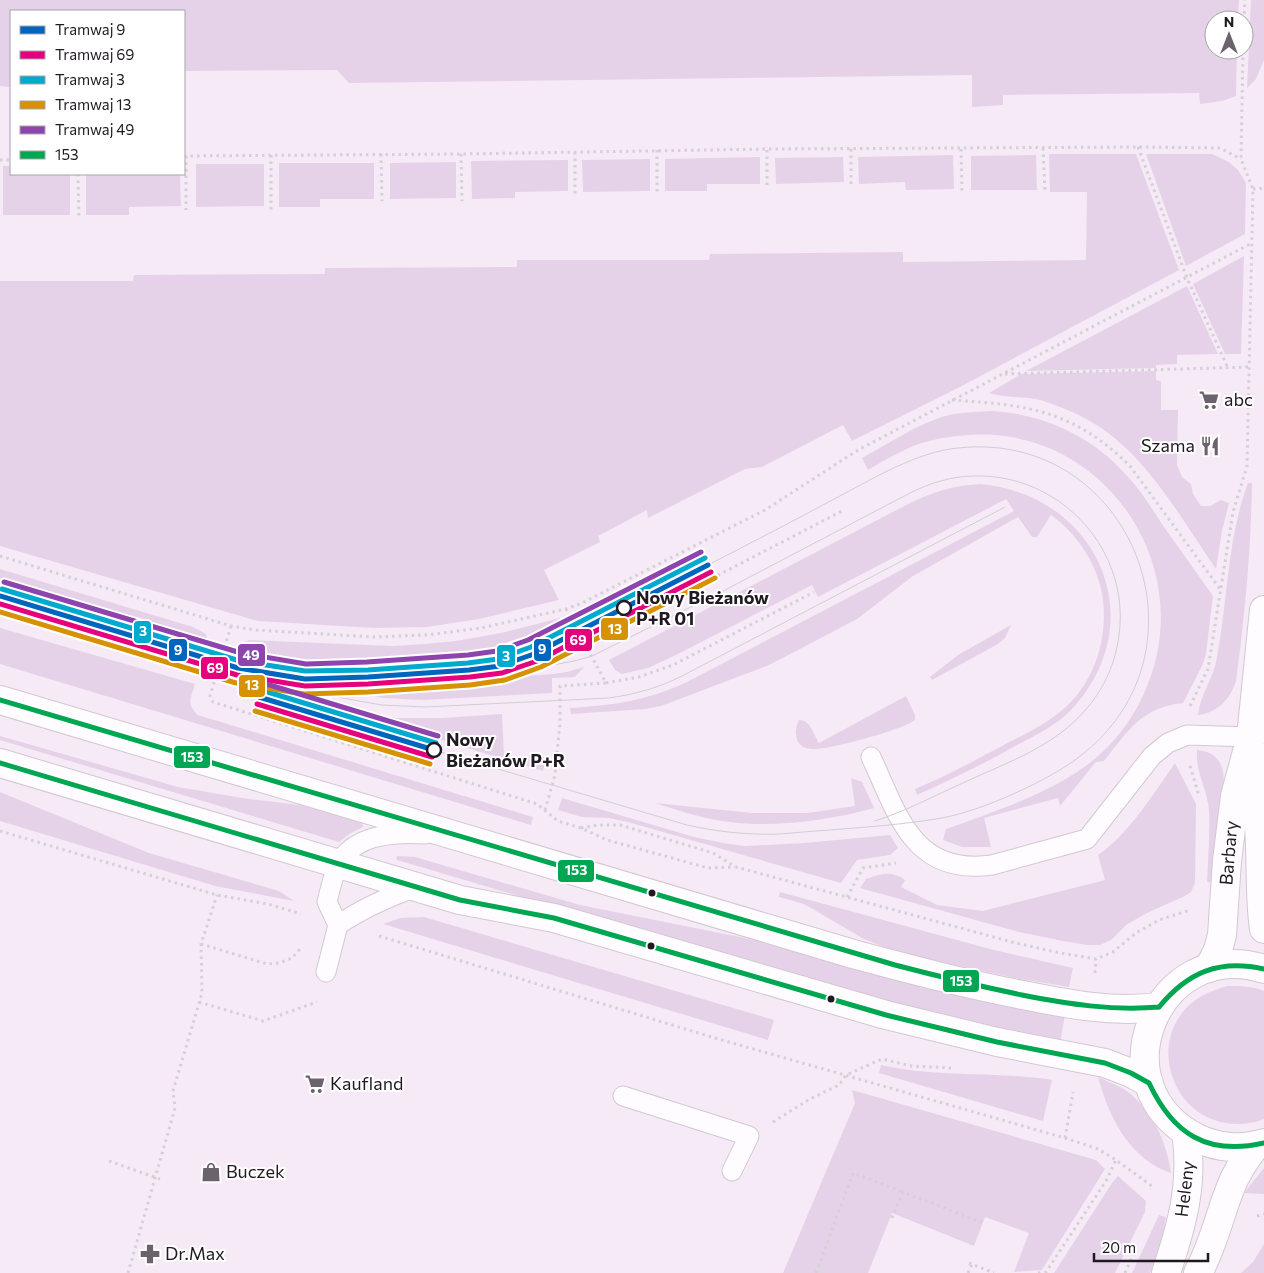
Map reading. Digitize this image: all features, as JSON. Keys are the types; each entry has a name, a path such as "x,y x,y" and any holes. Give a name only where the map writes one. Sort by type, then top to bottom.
{"street":[{"name":"Barbary","path":"1209,968 1218,950 1222,935 1227,861 1235,796 1251,737 1264,610"},
{"path":"1,701 853,954 929,974 1056,1002 1117,1009 1159,1007"},
{"name":"Barbary","path":"1251,737 1262,846 1261,906 1264,929"},
{"path":"0,764 460,900 554,918 886,1015 997,1042 1104,1063 1131,1073 1149,1083"},
{"path":"1260,1144 1238,1147 1220,1146 1202,1141 1174,1123 1154,1098 1145,1068 1145,1052 1151,1021 1168,994 1180,984 1209,968 1234,965 1264,969"},
{"name":"Heleny","path":"1166,1273 1187,1198 1190,1172 1186,1132"},
{"path":"1198,1273 1208,1255 1230,1187 1242,1164 1260,1144"}],"lane":[{"path":"871,757 901,823 909,835 935,857 949,864 963,867 978,867 992,866 1087,839 1152,756 1177,738 1200,734 1251,737"},
{"path":"326,972 338,925 327,902 338,864 352,846 367,839 412,833 461,838"},
{"path":"338,925 380,900 416,887"},
{"path":"622,1096 749,1136 732,1170"}],"path":[{"path":"951,400 1028,408 1050,414 1094,435 1130,466 1220,589 1233,512 1247,466 1253,189 1240,159 1243,60"},
{"path":"186,210 185,156 461,154 657,150 1138,147 1220,148 1240,159"},
{"path":"1138,147 1187,278 1228,368"},
{"path":"1043,148 1045,192"},
{"path":"767,149 767,185"},
{"path":"851,149 851,185"},
{"path":"961,149 962,193"},
{"path":"657,150 657,194"},
{"path":"575,152 575,194"},
{"path":"381,154 382,201"},
{"path":"461,154 462,201"},
{"path":"271,155 271,210"},
{"path":"78,175 79,218"},
{"path":"1253,189 1264,188"},
{"path":"0,556 231,626 256,630 374,637 427,635 481,628 566,609 582,603 765,510 858,450 1252,243"},
{"path":"1005,374 1249,367"},
{"path":"585,644 844,510"},
{"path":"545,810 556,760 560,723 560,686 606,683 639,677 673,665 814,592"},
{"path":"566,609 606,683"},
{"path":"231,626 210,696 213,702 537,804 558,821 581,828 607,840 708,868 736,867"},
{"path":"556,760 567,760"},
{"path":"581,828 598,825 620,825 714,853 736,867 1012,942 1096,959 1113,952 1136,933 1159,920 1192,909"},
{"path":"0,831 217,895 268,904 306,915"},
{"path":"846,897 862,868 900,863"},
{"path":"128,1273 175,1108 173,1091 202,993 201,944 217,895"},
{"path":"376,936 1065,1138 1098,1149 1154,1187"},
{"path":"201,944 267,964 279,963 292,958 302,946"},
{"path":"199,1002 262,1021 317,1002"},
{"path":"749,1136 810,1099 839,1085 846,1075"},
{"path":"1065,1138 1074,1090"},
{"path":"1038,1273 1046,1272 1106,1181 1116,1160"},
{"path":"109,1161 160,1180"},
{"path":"816,1273 853,1173 982,1223"},
{"path":"892,1218 903,1192"},
{"path":"968,1273 970,1263 994,1273"}],"shaded area":[{"path":"0,0 1239,0 1238,10 1204,10 1204,60 1237,60 1236,96 1222,101 1200,104 1199,93 1003,95 1003,105 972,107 972,75 349,83 337,70 185,71 185,10 10,10 10,87 0,86"},
{"path":"1251,0 1264,0 1264,60 1256,79 1247,88 1248,60 1254,60 1254,10 1251,10"},
{"path":"1049,154 1136,154 1179,270 960,387 852,441 843,425 762,467 745,469 648,518 647,510 598,536 600,542 544,570 559,600 479,619 427,627 374,628 258,621 0,546 0,281 133,281 134,275 325,274 325,268 517,267 517,260 709,260 710,254 903,252 903,262 1086,260 1087,192 1050,192"},
{"path":"1146,154 1212,154 1229,162 1238,170 1246,183 1245,234 1186,266"},
{"path":"953,155 954,189 906,190 905,182 859,184 858,157"},
{"path":"1036,155 1037,190 971,190 971,156"},
{"path":"760,157 760,184 707,184 707,191 665,191 665,159"},
{"path":"843,157 844,182 776,184 775,158"},
{"path":"650,159 650,191 583,192 582,160"},
{"path":"568,160 568,191 515,192 515,198 472,199 471,161"},
{"path":"456,162 456,198 390,199 390,163"},
{"path":"279,163 374,163 374,199 320,199 320,207 279,207"},
{"path":"196,164 264,164 264,206 196,207"},
{"path":"3,166 10,166 10,175 70,175 70,215 3,215"},
{"path":"86,175 180,175 181,206 129,207 129,215 86,215"},
{"path":"1244,256 1241,354 1225,354 1193,284"},
{"path":"1187,286 1218,354 1177,355 1177,364 1156,365 1156,368 1026,371"},
{"path":"1156,371 1156,380 1161,381 1161,410 1178,410 1177,465 1182,477 1191,484 1193,494 1201,506 1210,506 1221,500 1229,503 1216,569 1149,473 1116,439 1086,419 1055,405 1034,399 989,393 1021,374"},
{"path":"992,411 1012,413 1050,423 1085,440 1101,451 1116,464 1138,489 1213,596 1206,654 1183,703 1169,705 1146,715 1137,722 1104,761 1096,762 1060,806 1058,798 984,818 991,847 962,847 943,840 946,829 1026,799 1065,780 1098,756 1120,733 1137,707 1150,679 1158,649 1161,612 1156,575 1144,541 1126,510 1102,483 1074,461 1041,445 1004,436 986,435 957,436 921,443 898,453 868,470 862,458 911,430 942,417 961,413"},
{"path":"1248,483 1252,483 1249,557 1236,681 1230,694 1222,704 1211,712 1198,715 1201,700 1215,665 1221,635 1232,547 1241,504"},
{"path":"981,484 1022,493 1056,511 1082,537 1101,567 1110,602 1109,638 1096,674 1072,709 1054,724 1040,732 981,764 917,795 915,789 968,764 1049,720 1069,704 1088,679 1095,664 1103,632 1104,616 1101,588 1092,564 1079,542 1051,515 1037,537 1032,537 1018,517 913,576 857,619 769,665 661,706 646,709 571,714 570,708 644,698 687,682 1014,511 1006,499 818,597 812,585 648,668 622,674 615,670 609,660 910,503 944,490"},
{"path":"0,569 193,627 206,634 208,645 0,584"},
{"path":"560,618 566,629 510,653 484,659 300,668 236,656 239,646 249,640 393,646 425,644 501,633"},
{"path":"1011,625 1005,638 998,644 932,680 930,677 958,655"},
{"path":"0,628 195,684 191,704 198,715 533,817 531,825 0,664"},
{"path":"584,667 575,677 552,678 552,693 422,700 383,698 344,688 554,674"},
{"path":"906,696 915,715 915,720 897,729 819,749 806,748 797,739 796,729 799,720 803,720 809,725 819,743"},
{"path":"353,713 395,718 443,718 502,714 504,756 543,756 547,759 543,771"},
{"path":"0,736 178,787 242,798 300,805 362,821 363,827 339,842 0,740"},
{"path":"1197,750 1213,755 1220,763 1223,771 1224,792 1216,847 1215,883 1207,882 1209,811 1198,766"},
{"path":"1175,763 1196,804 1195,883 1191,892 1185,896 1147,913 1126,925 1111,940 1100,945 1087,945 1019,932 860,888 866,879 881,874 890,874 905,880 901,887 937,905 983,911 1105,880 1098,855 1109,847 1130,825"},
{"path":"851,778 862,782 874,808 803,822 747,824 711,819 655,803 752,813 807,813 855,806"},
{"path":"0,792 149,853 279,891 294,901 215,886 0,821"},
{"path":"562,798 694,837 723,843 745,846 890,835 898,848 890,855 857,860 841,883 628,822 609,818 582,817 558,810"},
{"path":"396,857 415,857 580,905 740,937 1065,1015 1060,1043 1011,1035 666,940 397,860"},
{"path":"780,892 994,950 1073,968 1069,987 1015,978 900,953 864,939 804,904 779,897"},
{"path":"424,917 774,1020 768,1040 383,924 400,918"},
{"path":"1227,986 1251,987 1264,991 1264,1119 1250,1123 1226,1123 1208,1118 1194,1108 1182,1096 1169,1064 1169,1046 1173,1029 1182,1013 1191,1003 1202,996"},
{"path":"881,1065 923,1072 1031,1077 1052,1080 1043,1121 879,1073"},
{"path":"1098,1077 1127,1091 1149,1114 1155,1123 1167,1152 1171,1173 1143,1158 1132,1147 1123,1135 1108,1107"},
{"path":"852,1090 1096,1160 1105,1169 1042,1270 1014,1272 1029,1233 985,1217 974,1246 892,1213 868,1273 783,1273 855,1103"},
{"path":"1264,1168 1264,1194 1244,1193"},
{"path":"1118,1176 1146,1201 1145,1212 1115,1273 1054,1273 1112,1183"},
{"path":"1159,1215 1166,1217 1162,1240 1150,1273 1132,1273"},
{"path":"1264,1244 1264,1273 1241,1273 1253,1262"}],"tram line":[{"path":"434,750 687,825 710,829 780,834 902,824 942,818 976,809 1032,785 1066,766 1079,757 1121,713 1144,661 1148,608 1136,556 1110,509 1070,473 1019,451 958,448 943,450 912,460 881,474 708,565"},
{"path":"469,670 546,666 592,656 933,483 958,477 975,476 1005,479 1033,487 1058,501 1080,519 1098,542 1111,567 1119,595 1120,625 1117,648 1106,680 1094,699 1075,721 1046,743 921,803 875,821"},
{"path":"238,668 342,698 382,705 425,707 609,698 628,695 647,690 682,676 1005,507"},
{"name":"49","path":"4,582 241,653 306,664 367,662 468,655 497,651 528,640 701,552"},
{"name":"3","path":"2,589 240,661 305,671 368,670 498,659 531,647 705,558"},
{"name":"9","path":"0,596 238,668 305,679 368,677 500,666 534,654 708,565"},
{"name":"69","path":"0,604 237,675 305,686 368,684 502,673 537,661 711,572"},
{"name":"13","path":"0,612 236,683 304,694 368,692 470,685 505,680 541,667 715,578"},
{"name":"49","path":"263,683 438,736"},
{"name":"3","path":"261,690 436,743"},
{"name":"9","path":"259,697 434,750"},
{"name":"69","path":"257,704 432,757"},
{"name":"13","path":"255,711 430,764"}],"transit line":[{"name":"153","path":"0,700 895,965 990,988 1056,1001 1124,1008 1159,1007"},
{"name":"153","path":"0,763 460,900 554,918 886,1015 997,1042 1105,1063 1131,1073 1149,1083"},
{"name":"153","path":"1159,1007 1181,985 1206,971 1219,967 1233,966 1264,969"},
{"name":"153","path":"1149,1083 1158,1101 1169,1116 1194,1137 1209,1143 1225,1146 1264,1143"}],"place":[{"name":"abc","path":"1209,400"},
{"name":"Szama","path":"1210,446"},
{"name":"Nowy Bieżanów P+R 01","path":"624,608"},
{"name":"Nowy Bieżanów P+R","path":"434,750"},
{"name":"Kaufland","path":"315,1084"},
{"name":"Buczek","path":"211,1172"},
{"name":"Dr.Max","path":"150,1254"}]}
